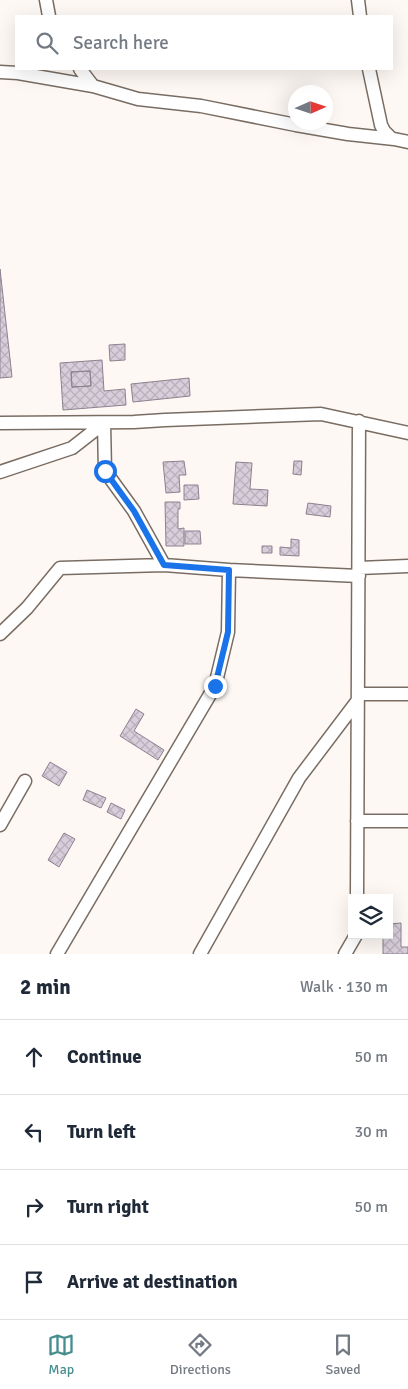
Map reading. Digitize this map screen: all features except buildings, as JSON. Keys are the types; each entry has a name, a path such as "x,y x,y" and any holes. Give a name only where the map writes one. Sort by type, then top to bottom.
{"street":[{"path":"46,0 49,15"},
{"path":"358,0 360,15"},
{"path":"81,70 93,86"},
{"path":"369,70 382,125 391,138"},
{"path":"0,72 18,73 93,86 138,99 201,106 348,134 391,138 408,142"},
{"path":"0,423 104,422 321,414 408,433"},
{"path":"357,894 359,421"},
{"path":"0,472 72,448 104,422"},
{"path":"104,422 105,471 134,511 164,565"},
{"path":"0,634 27,608 60,568 164,565 229,570 359,572 408,566"},
{"path":"57,954 215,686 228,632 229,570"},
{"path":"358,697 408,694"},
{"path":"200,954 299,778 358,697"},
{"path":"0,825 25,781"},
{"path":"357,821 408,821"},
{"path":"345,954 354,939"},
{"path":"357,939 357,954"}],"route":[{"path":"105,471 134,511 164,565 229,570 228,632 215,686"}]}
